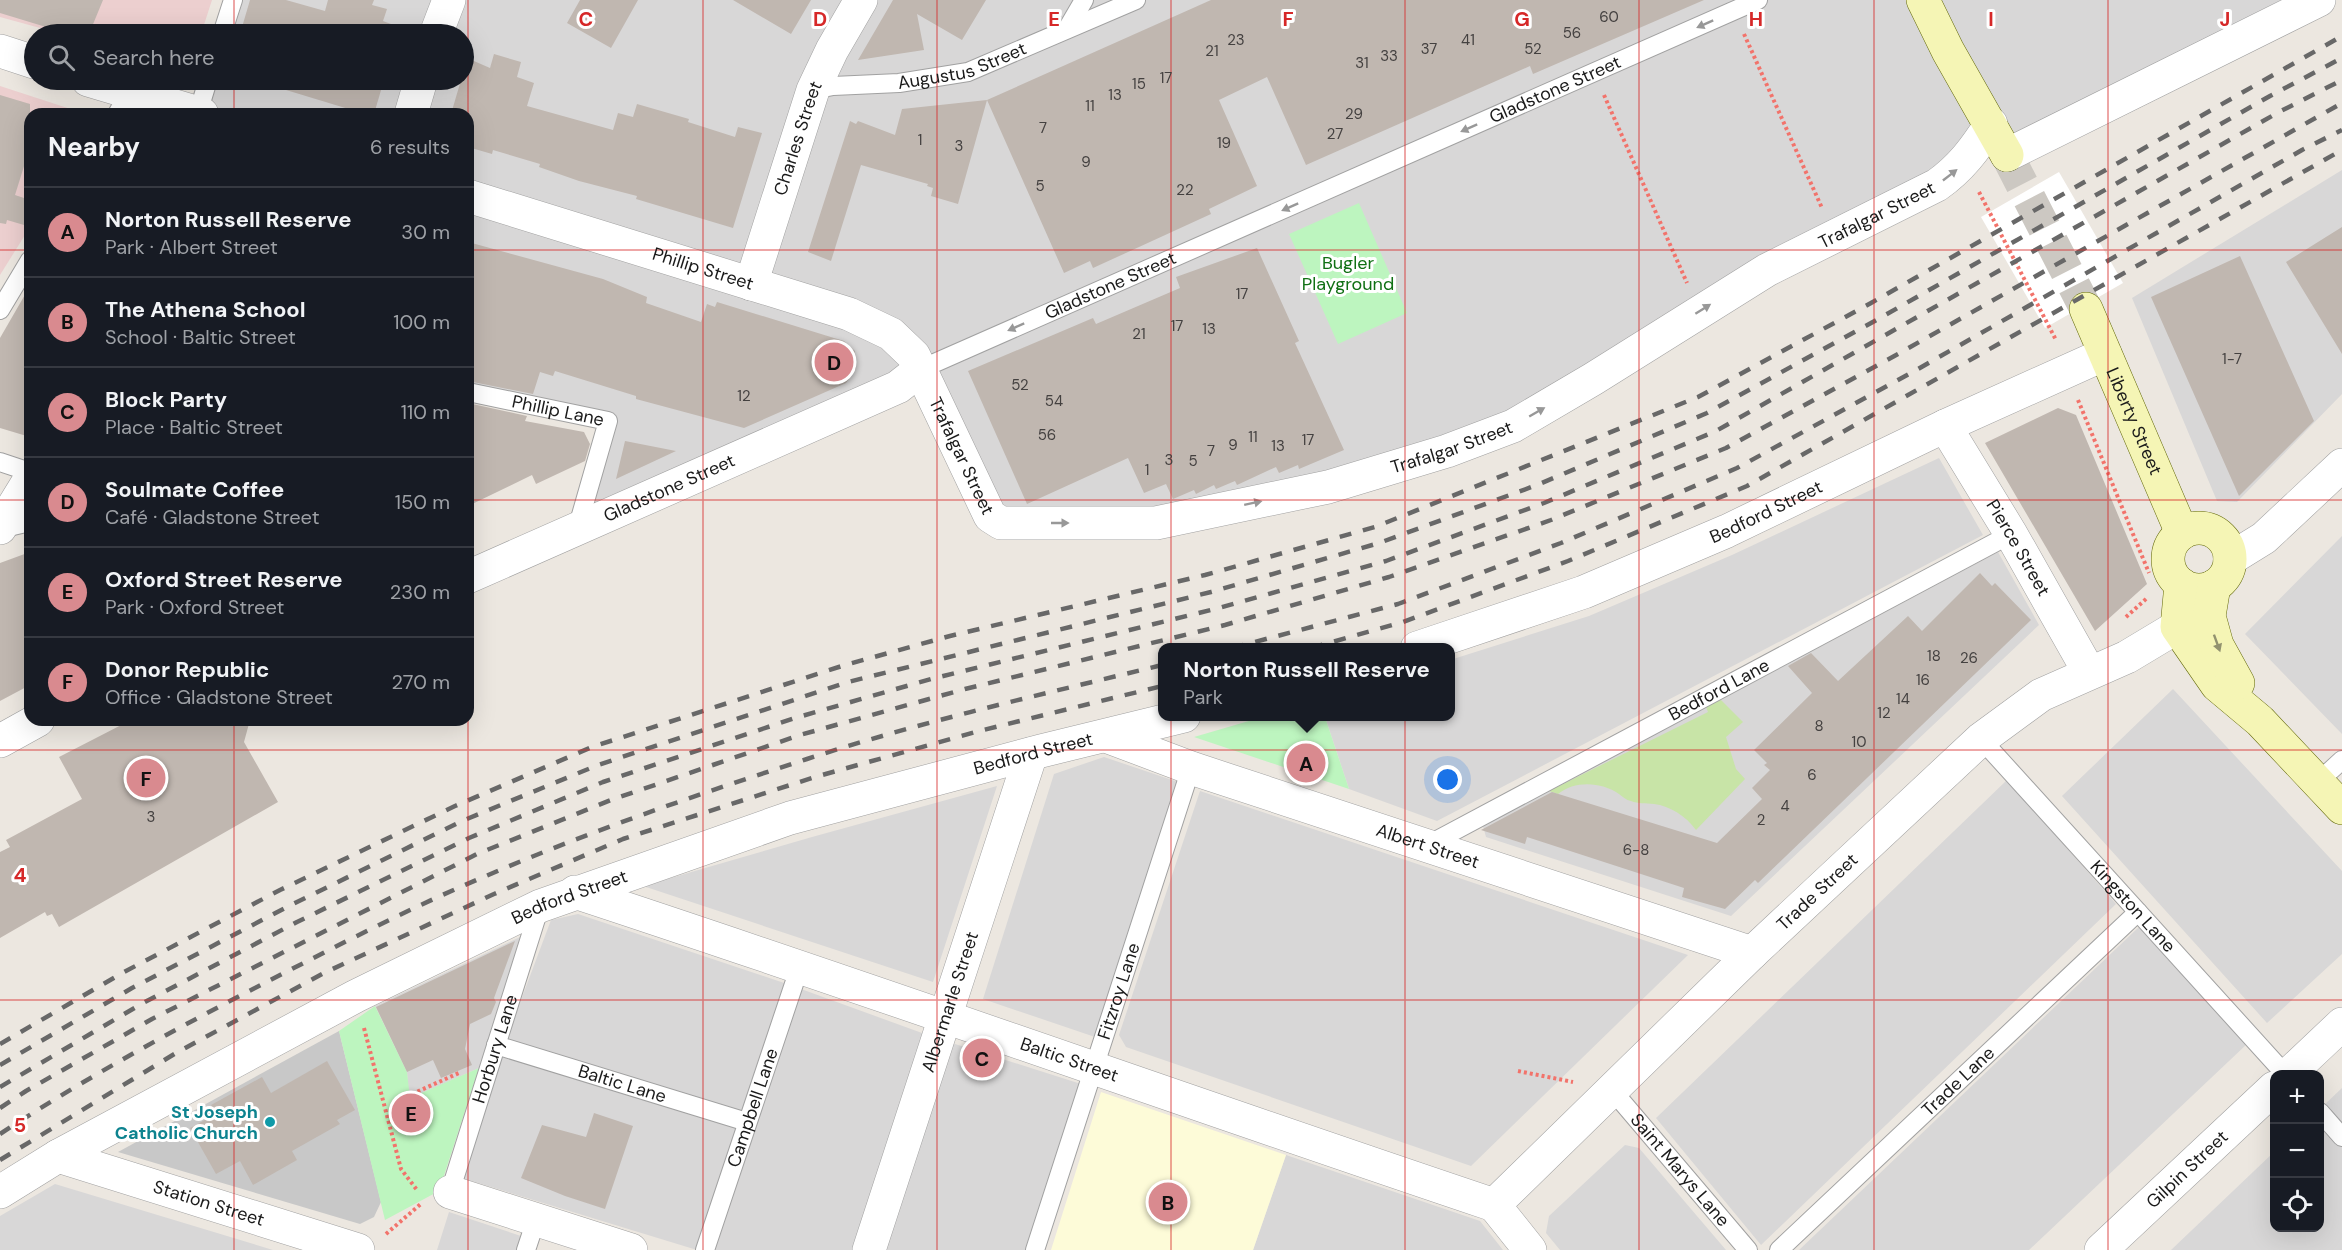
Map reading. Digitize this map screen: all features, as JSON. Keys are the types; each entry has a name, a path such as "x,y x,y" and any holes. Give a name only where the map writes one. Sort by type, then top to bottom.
{"main road":[{"path":"1923,0 1948,51 2007,155"},
{"name":"Liberty Street","path":"2086,309 2182,533"},
{"path":"2260,721 2217,645 2209,616 2222,573 2224,541 2210,530 2191,529 2174,540 2169,550 2170,569 2165,581 2177,627 2217,686 2260,721 2342,808"},
{"path":"2165,581 2197,590 2222,573"}],"street":[{"path":"440,24 449,0"},
{"name":"Charles Street","path":"752,284 813,90 832,50 861,0"},
{"path":"2007,155 2319,0"},
{"path":"0,51 24,59"},
{"path":"103,90 123,103 162,108"},
{"path":"413,108 418,90"},
{"name":"Trafalgar Street","path":"921,369 990,516 1001,523 1156,523 1328,487 1386,471 1513,426 1593,379 1767,270 1936,185 1969,157 1991,124"},
{"name":"Phillip Street","path":"474,198 849,314 891,334 905,346 921,369"},
{"name":"Bedford Street","path":"1432,643 1584,592 1727,531 1945,426 2105,354"},
{"name":"Gladstone Street","path":"474,575 898,387 921,369"},
{"name":"Pierce Street","path":"1945,426 2012,534 2089,672"},
{"path":"2222,573 2264,538 2342,465"},
{"path":"0,529 24,489"},
{"name":"Trade Street","path":"1494,1204 1752,953 1982,739 2041,695 2127,657 2177,627"},
{"name":"Bedford Street","path":"0,1192 58,1156 356,996 540,906 790,818 1031,754 1168,721"},
{"path":"0,741 27,726"},
{"name":"Albert Street","path":"1106,736 1191,768 1752,953"},
{"name":"Albermarle Street","path":"869,1250 1031,754"},
{"name":"Baltic Street","path":"575,892 800,966 1094,1069 1494,1204"},
{"path":"2291,1070 2342,1024"},
{"name":"Gilpin Street","path":"2101,1250 2270,1092"},
{"name":"Station Street","path":"58,1156 371,1243"},
{"path":"437,1197 531,1235 631,1250"},
{"path":"1494,1204 1530,1250"}],"lane":[{"path":"225,24 233,0"},
{"path":"1067,29 1084,0"},
{"name":"Augustus Street","path":"813,90 833,86 899,83 968,72 1136,0"},
{"name":"Gladstone Street","path":"921,369 1758,0"},
{"path":"201,108 206,90"},
{"path":"0,310 24,271"},
{"name":"Phillip Lane","path":"474,393 608,421 577,529"},
{"path":"0,462 24,470"},
{"path":"0,529 24,523"},
{"name":"Bedford Lane","path":"1425,846 2012,534"},
{"name":"Kingston Lane","path":"1982,739 2283,1070"},
{"path":"2318,782 2342,760"},
{"name":"Fitzroy Lane","path":"1035,1250 1191,768"},
{"name":"Horbury Lane","path":"437,1197 494,1052 540,906"},
{"name":"Trade Lane","path":"1779,1250 2138,912"},
{"name":"Campbell Lane","path":"705,1250 800,966"},
{"name":"Baltic Lane","path":"494,1052 747,1122"},
{"name":"Saint Marys Lane","path":"1612,1090 1748,1250"},
{"path":"2324,1117 2342,1137"}],"path":[{"path":"1734,11 1835,235"},
{"path":"1594,73 1700,312"},
{"path":"1936,185 1979,191 2055,337"},
{"path":"2081,408 2149,569 2165,581"},
{"path":"356,996 401,1169 437,1197 371,1243"},
{"path":"412,1094 494,1052"},
{"path":"1518,1071 1612,1090"}],"shaded area":[{"path":"0,0 212,0 204,24 26,24 0,17"},
{"path":"233,0 2319,0 2007,155 1977,145 1513,426 1156,523 1001,523 921,370 577,529 608,421 474,393 474,108 199,108 205,90 474,90 474,24 225,24"},
{"path":"0,86 68,108 24,108 24,237 0,275"},
{"path":"129,93 183,108 120,108"},
{"path":"2342,170 2342,394 2237,502 2217,501 2132,298"},
{"path":"1939,458 1983,535 1437,821 1349,789 1326,721 1455,721 1455,658 1589,616 1732,555"},
{"path":"2342,536 2342,734 2245,634"},
{"path":"1998,552 2039,625 1731,916 1486,837 1483,826"},
{"path":"2173,689 2342,871 2342,954 2267,1023 2062,796"},
{"path":"1104,757 1178,782 1095,1037 983,999 1054,774"},
{"path":"2007,780 2116,904 1761,1245 1656,1118"},
{"path":"997,786 933,982 643,886 812,837"},
{"path":"1200,791 1688,955 1471,1166 1126,1047 1119,1035"},
{"path":"578,914 790,985 933,1037 1081,1084 1027,1250 697,1250 455,1176 551,920"},
{"path":"2140,926 2247,1044 2029,1250 1799,1250"},
{"path":"520,937 479,1068 409,1099 407,1072 375,1006"},
{"path":"339,1031 381,1202 374,1217 360,1224 118,1152"},
{"path":"2342,1088 2342,1250 2171,1250 2270,1156 2270,1232 2324,1232 2324,1105"},
{"path":"1101,1092 1286,1155 1253,1250 1051,1250"},
{"path":"1625,1145 1639,1148 1726,1250 1560,1250 1546,1233 1549,1216"},
{"path":"1286,1155 1480,1221 1503,1250 1253,1250"},
{"path":"55,1184 273,1250 0,1250 0,1216"},
{"path":"449,1212 521,1236 516,1250 437,1250"}],"green space":[{"name":"Bugler Playground","path":"1359,203 1407,313 1338,344 1289,234"},
{"path":"1721,700 1743,722 1726,737 1736,769 1745,779 1696,830 1683,816 1672,809 1629,801 1605,787 1588,784 1572,786 1558,794 1549,791 1708,712 1706,707"},
{"path":"1249,721 1326,721 1349,789 1194,737"},
{"path":"375,1006 407,1072 410,1098 479,1068 439,1191 385,1220 339,1031"}],"pier":[{"path":"2059,172 2123,283 2045,328 1981,217"}],"building":[{"path":"0,0 103,0 93,24 36,24 0,13"},
{"path":"250,0 286,0 325,11 328,0 374,0 372,5 387,9 383,21 391,24 243,24"},
{"path":"580,0 638,0 611,48 567,23"},
{"path":"733,0 811,0 791,34"},
{"path":"893,0 986,0 962,40 917,14 924,50 858,60"},
{"path":"1211,0 1704,0 1533,74 1530,66 1306,165 1267,77 1219,100 1257,186 1209,209 1211,214 1093,268 1090,261 1064,273 987,100"},
{"path":"494,54 521,62 517,77 534,83 527,106 613,130 618,113 633,117 637,104 689,119 688,122 735,137 738,127 762,133 733,228 636,199 637,196 579,181 539,167 540,164 493,150 492,154 474,149 474,108 453,108 458,90 474,90 474,61 490,68"},
{"path":"286,90 381,90 376,108 345,108"},
{"path":"0,95 30,104 30,108 24,108 24,166 15,195 24,198 24,225 7,220 6,224 0,223"},
{"path":"987,100 958,204 931,196 933,188 927,186 928,184 861,165 831,261 808,252 850,121 856,124 858,121 895,135 902,109"},
{"path":"2342,227 2342,354 2286,262"},
{"path":"474,244 603,279 647,297 646,303 701,322 707,304 715,307 717,302 844,341 855,351 856,368 846,383 744,428 636,399 636,396 555,371 553,376 540,372 533,394 474,382"},
{"path":"1257,248 1299,341 1295,343 1344,450 1299,469 1298,465 1279,473 1276,467 1237,485 1235,481 1216,489 1214,485 1196,494 1194,490 1173,499 1166,484 1144,493 1128,458 1027,504 968,371 1093,318 1096,324 1180,288 1176,277"},
{"path":"2240,256 2314,421 2239,496 2151,297"},
{"path":"24,296 24,435 0,428 0,338"},
{"path":"474,404 527,416 525,421 584,432 590,444 585,461 536,484 532,475 474,503"},
{"path":"2058,408 2076,415 2147,584 2095,631 1985,443"},
{"path":"625,441 676,451 616,479"},
{"path":"24,554 24,688 0,701 0,563"},
{"path":"1980,573 1992,586 1995,583 2031,620 1758,883 1755,880 1725,909 1682,897 1684,888 1527,837 1525,844 1481,830 1552,792 1717,843 1762,799 1752,788 1770,770 1764,765 1767,763 1754,750 1812,693 1788,666 1811,653 1838,681 1908,616 1922,631"},
{"path":"119,726 248,726 244,742 278,802 59,927 52,914 47,916 45,912 0,938 0,852 10,847 6,840 82,799 59,757"},
{"path":"515,941 494,998 496,1002 491,1014 470,1024 465,1049 472,1065 441,1078 433,1060 407,1072 376,1007"},
{"name":"St Joseph Catholic Church","path":"327,1061 355,1110 337,1120 340,1124 292,1151 297,1160 253,1185 240,1161 216,1174 190,1128 216,1114 211,1105 262,1077 271,1093"},
{"path":"594,1113 633,1126 605,1209 521,1178 542,1125 586,1137"}],"tunnel":[{"path":"2007,155 2086,309"}],"railway":[{"path":"0,1044 124,972 280,890 455,806 592,747 845,665 950,636 1205,575 1375,527 1698,397 1871,303 2342,36"},
{"path":"0,1065 132,988 289,906 462,821 598,765 848,682 1211,592 1379,543 1537,485 1707,413 1880,318 2270,96 2342,58"},
{"path":"0,1087 143,1003 297,922 469,838 603,782 795,718 931,679 1219,608 1386,561 1544,503 1716,431 2279,112 2342,80"},
{"path":"0,1108 152,1019 477,854 611,800 800,735 965,689 1225,625 1389,577 1551,520 1726,448 1898,354 2342,103"},
{"path":"1251,643 1398,604 1561,543 1737,468 1911,373 2302,150 2342,130"},
{"path":"1329,643 1403,622 1568,561 1747,486 2342,150"},
{"path":"0,1134 93,1077 220,1006 398,916 525,859 685,800 851,745 1158,666"},
{"path":"0,1160 176,1053 324,973 494,894 623,839 815,777 979,731 1158,687"}],"place":[{"name":"Soulmate Coffee","path":"834,362"},
{"name":"Norton Russell Reserve","path":"1306,763"},
{"name":"Donor Republic","path":"146,778"},
{"name":"Block Party","path":"982,1058"},
{"name":"Oxford Street Reserve","path":"411,1113"},
{"name":"St Joseph Catholic Church","path":"270,1122"},
{"name":"The Athena School","path":"1168,1202"}]}
